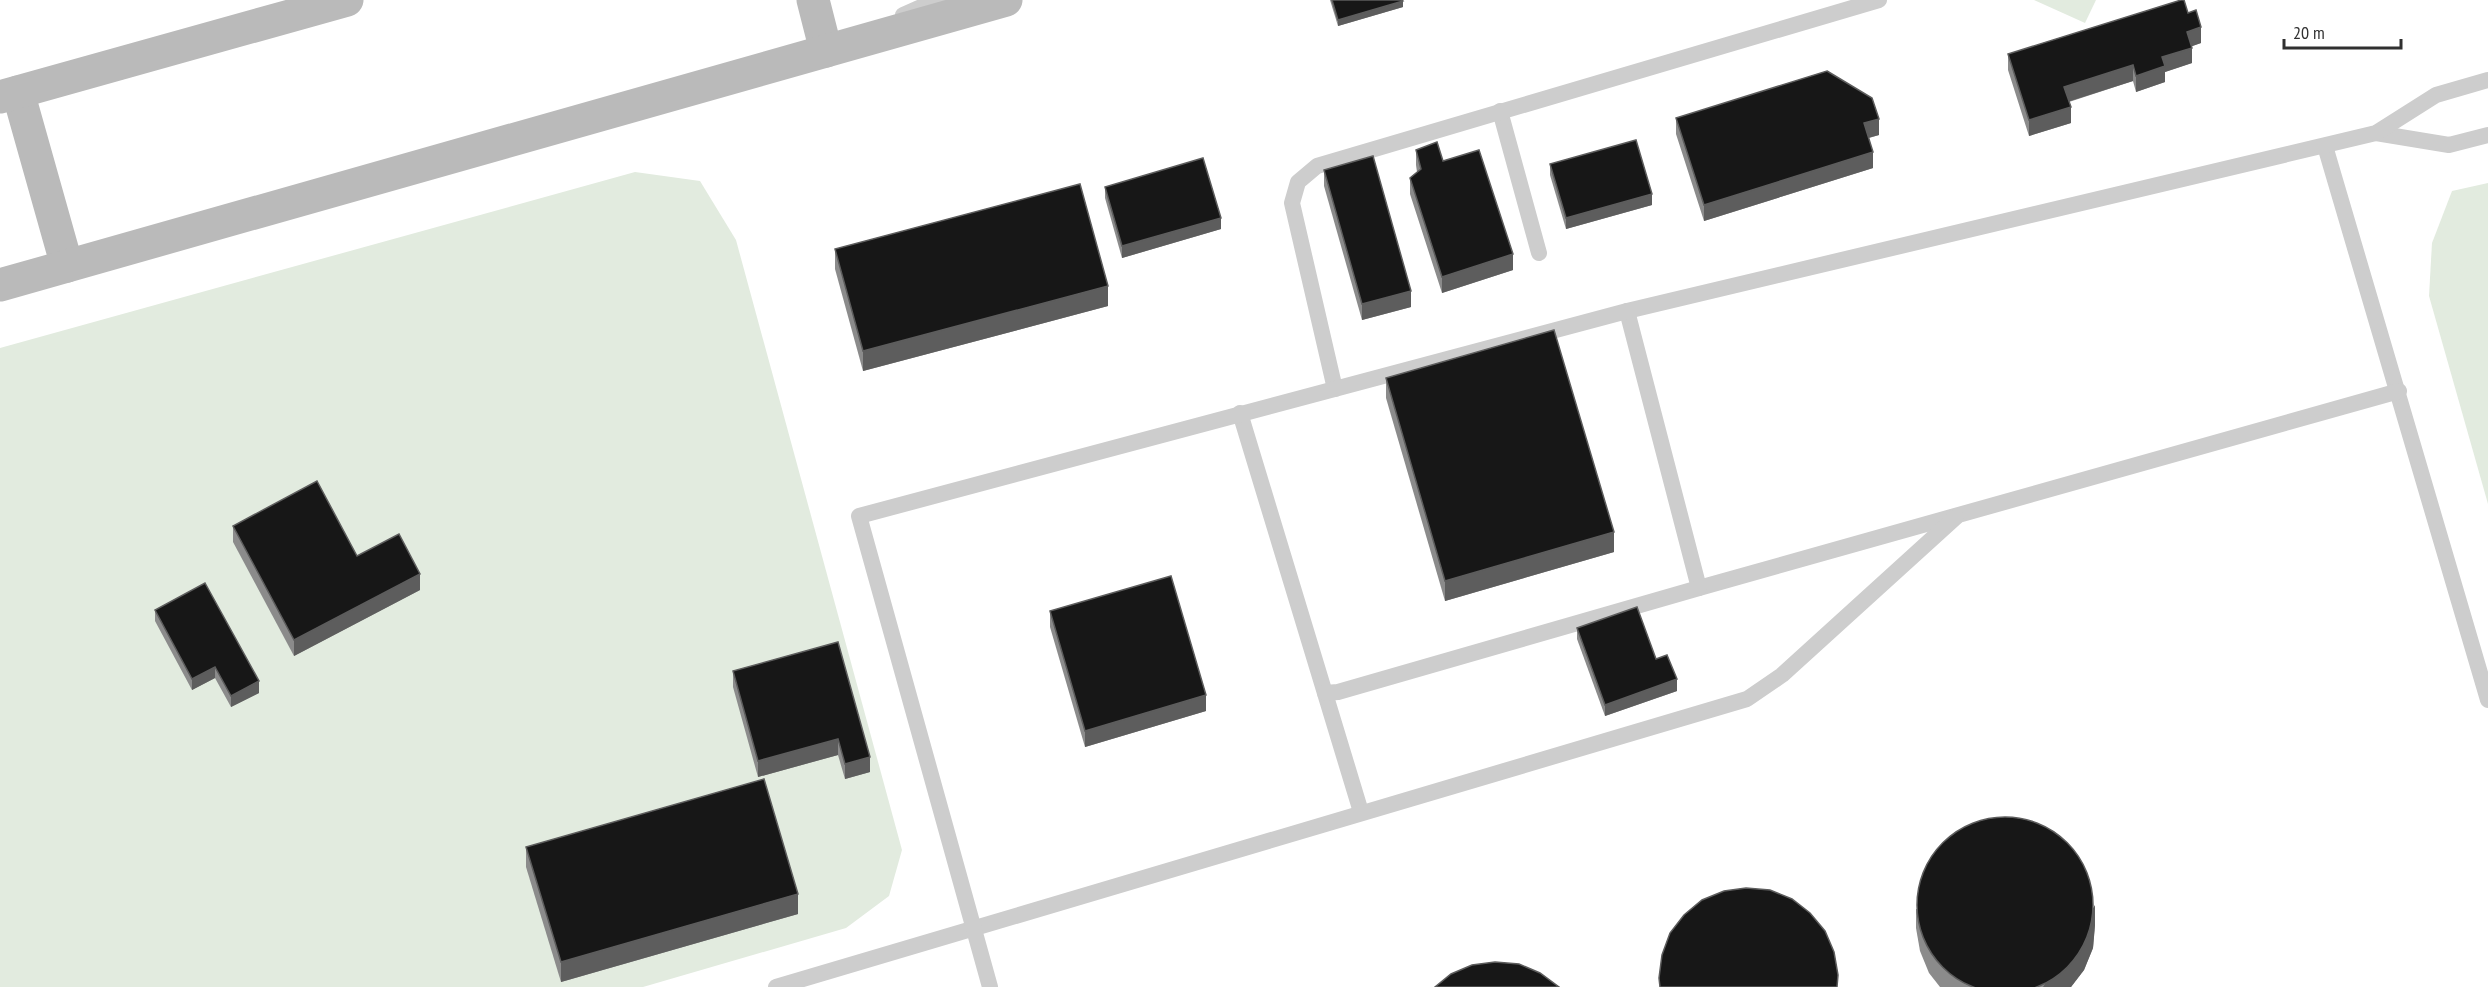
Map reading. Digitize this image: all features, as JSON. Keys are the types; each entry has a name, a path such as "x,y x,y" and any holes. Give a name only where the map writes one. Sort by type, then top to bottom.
{"street":[{"path":"67,266 9,94 347,0"},
{"path":"813,0 826,51"},
{"path":"0,285 1006,0"}],"lane":[{"path":"826,51 937,0"},
{"path":"1335,389 1292,203 1298,182 1317,166 1879,0"},
{"path":"990,987 859,516 1627,310 2376,133 2436,95 2488,80"},
{"path":"1500,111 1539,253"},
{"path":"2376,133 2450,146 2488,135"},
{"path":"2325,146 2399,391 2488,700"},
{"path":"1627,310 1699,588"},
{"path":"1325,693 1338,692 2399,391"},
{"path":"1240,414 1361,812"},
{"path":"776,987 1747,699 1782,675 1956,518"}],"shaded area":[{"path":"2034,0 2096,0 2085,23"},
{"path":"635,172 700,181 736,240 902,850 889,896 846,928 643,987 0,987 0,348"},
{"path":"2488,183 2488,504 2429,296 2432,243 2452,191"}],"building":[{"path":"1332,0 1402,0 1403,1 1338,20"},
{"path":"2184,0 2188,13 2196,10 2201,27 2187,32 2192,48 2162,57 2165,66 2136,76 2133,65 2064,87 2071,107 2029,120 2008,54"},
{"path":"1827,71 1872,98 1879,119 1864,123 1873,152 1704,205 1676,118"},
{"path":"1636,140 1652,194 1566,218 1550,164"},
{"path":"1437,142 1443,161 1479,150 1513,254 1442,277 1410,178 1421,169 1416,150"},
{"path":"1373,156 1411,291 1362,304 1324,170"},
{"path":"1203,158 1221,218 1122,246 1105,187"},
{"path":"1080,184 1108,286 863,351 835,249"},
{"path":"1554,330 1614,532 1445,581 1386,378"},
{"path":"317,481 357,556 399,534 420,574 294,640 233,526"},
{"path":"1171,576 1206,695 1085,731 1050,611"},
{"path":"205,583 259,681 231,696 215,667 192,679 155,610"},
{"path":"1637,607 1656,659 1667,655 1677,679 1605,705 1577,628"},
{"path":"838,642 870,757 845,764 838,739 758,761 733,671"},
{"path":"764,779 798,894 561,962 526,847"},
{"path":"2005,817 2039,824 2054,832 2067,843 2078,856 2086,871 2093,905 2086,939 2078,954 2067,967 2054,978 2039,986 2005,993 1971,986 1956,978 1943,967 1932,954 1924,939 1917,905 1924,871 1932,856 1943,843 1956,832 1971,824"},
{"path":"1746,888 1770,890 1792,899 1810,913 1825,931 1834,952 1838,975 1837,987 1660,987 1662,955 1670,933 1684,915 1702,900 1724,891"},
{"path":"1495,962 1519,964 1540,973 1559,987 1435,987 1451,974 1472,965"}]}
